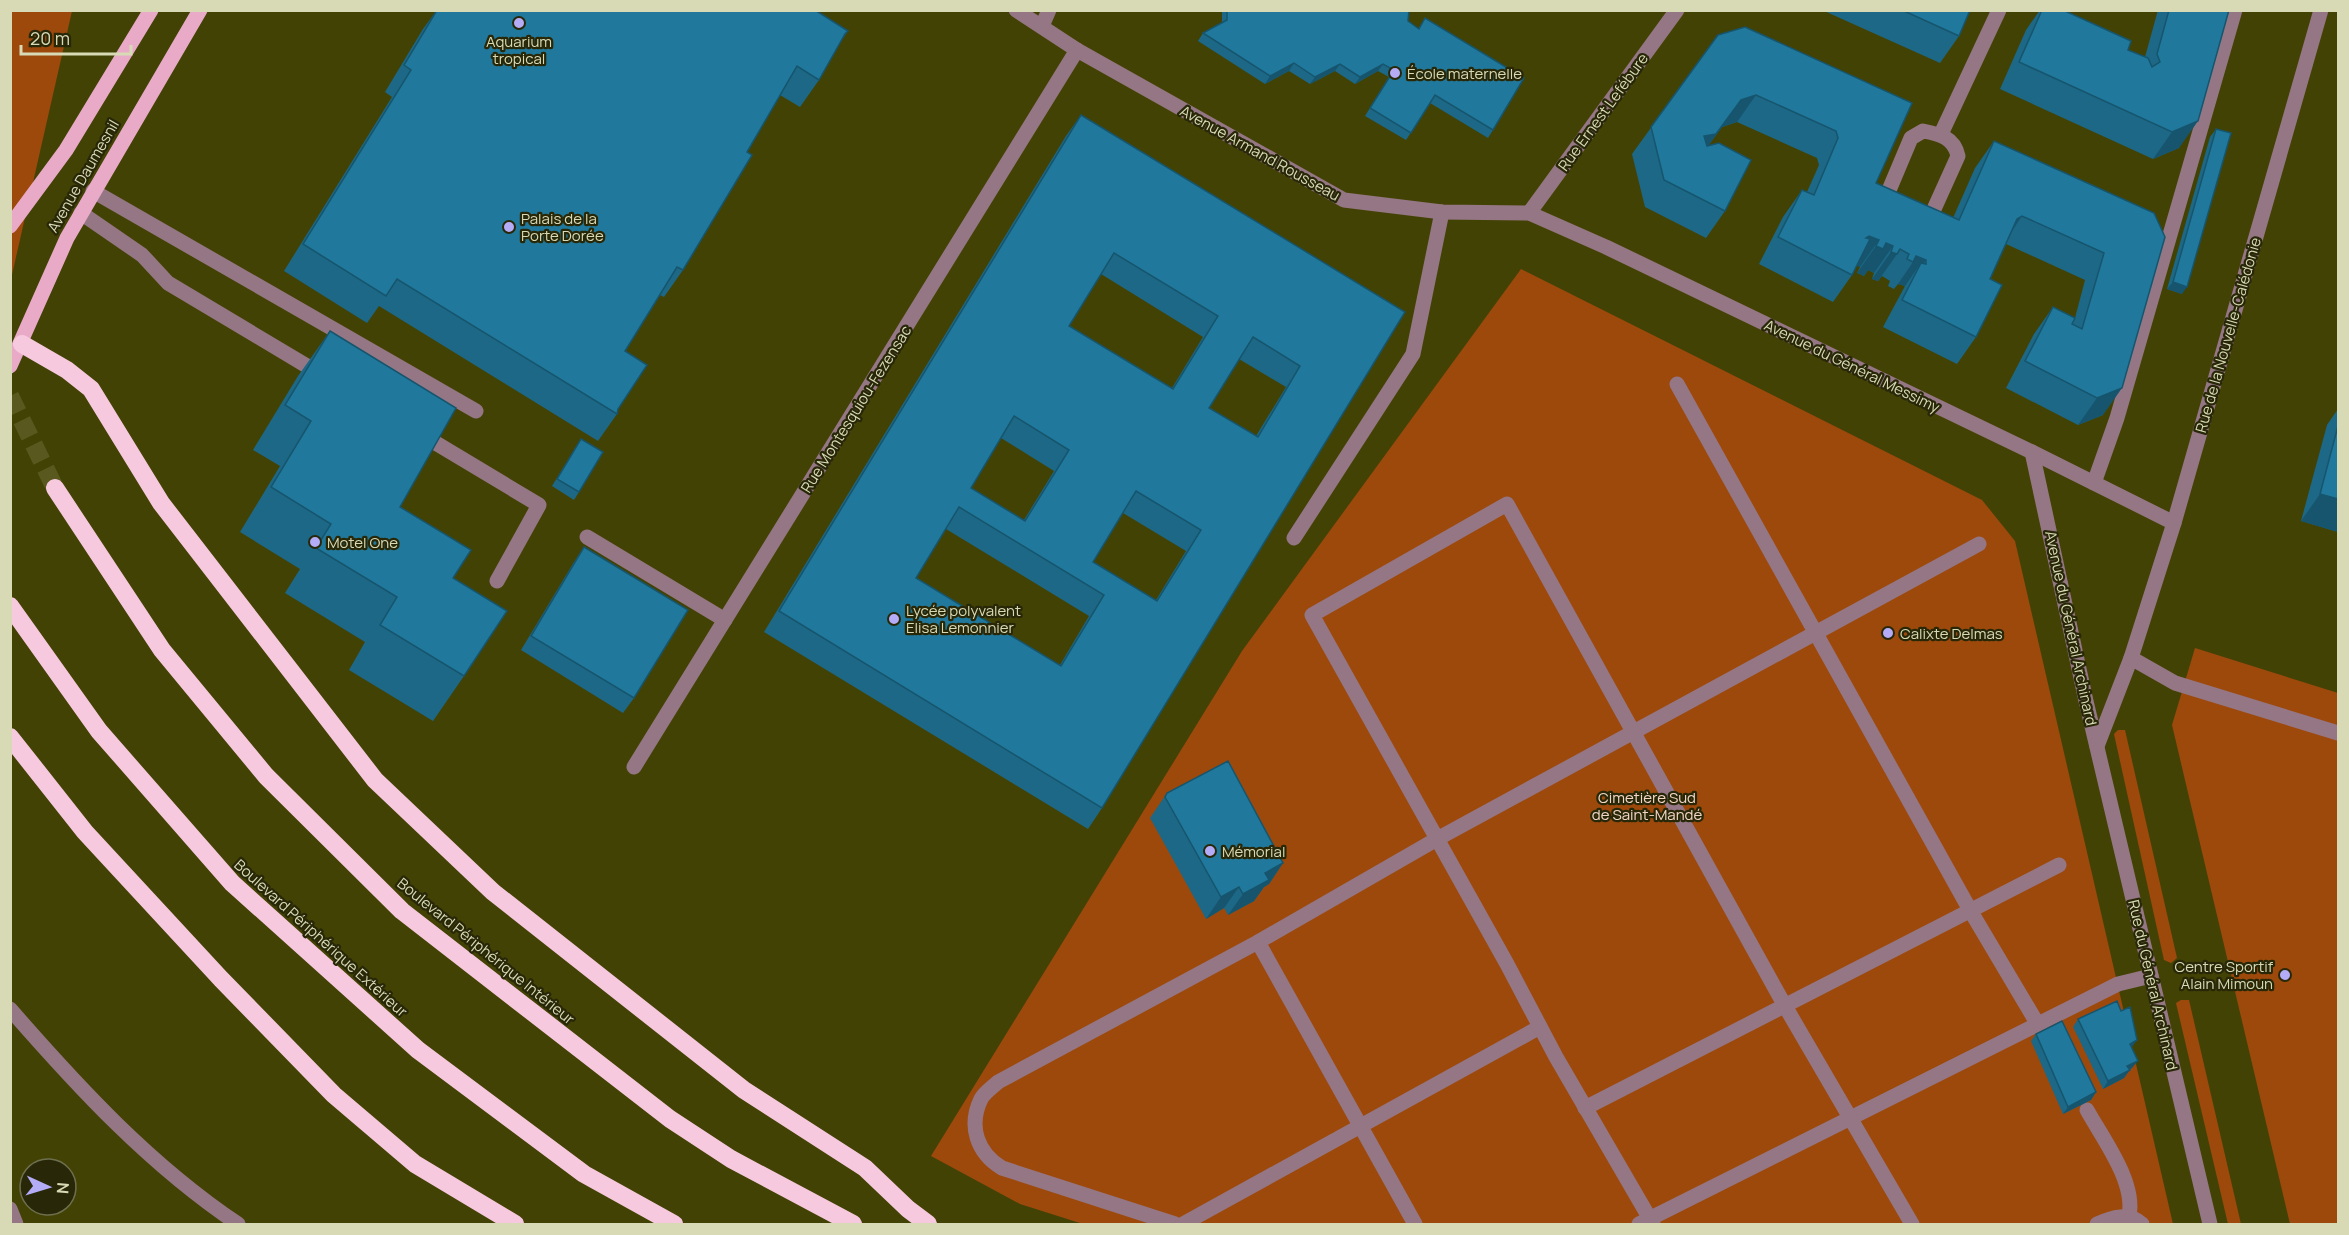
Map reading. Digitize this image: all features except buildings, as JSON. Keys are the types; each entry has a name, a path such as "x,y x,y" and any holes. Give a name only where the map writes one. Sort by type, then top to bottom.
{"highway":[{"path":"16,341 67,370 91,389 161,502 375,780 493,892 744,1090 865,1168 908,1209 928,1224"},
{"name":"Boulevard Périphérique Intérieur","path":"55,488 162,650 266,776 402,911 670,1119 730,1159 853,1224"},
{"name":"Boulevard Périphérique Extérieur","path":"10,606 99,731 232,883 418,1050 584,1174 674,1224"},
{"path":"10,737 85,832 221,979 334,1095 414,1164 515,1224"}],"main road":[{"name":"Avenue Daumesnil","path":"10,226 66,150 151,10"},
{"name":"Avenue Daumesnil","path":"10,366 16,341 67,238 200,10"}],"street":[{"name":"Avenue Armand Rousseau","path":"1016,10 1077,50 1344,200 1442,212 1529,213"},
{"path":"1042,26 1049,10"},
{"name":"Rue Ernest Lefébure","path":"1529,213 1677,10"},
{"path":"1941,134 1999,10"},
{"path":"2094,483 2117,418 2235,10"},
{"name":"Rue de la Nouvelle-Calédonie","path":"2131,658 2174,523 2321,10"},
{"name":"Rue Montesquiou-Fezensac","path":"634,767 1077,50"},
{"path":"1923,131 1941,134 1956,146 1958,156 1930,218 1920,219 1893,207 1887,195 1911,138 1923,131"},
{"path":"93,191 476,411"},
{"path":"1294,538 1413,354 1442,212"},
{"path":"81,213 142,255 168,283 338,385"},
{"name":"Avenue du Général Messimy","path":"1529,213 1606,247 2174,523"},
{"path":"1677,384 1970,910 2037,1023"},
{"path":"408,427 539,505 497,581"},
{"name":"Avenue du Général Archinard","path":"2032,452 2097,746"},
{"path":"1912,1224 1852,1118 1785,1006 1507,504 1312,615 1647,1223 1852,1118 2037,1023 2118,984 2151,976"},
{"path":"587,537 725,620"},
{"path":"1175,1224 1002,1168 988,1160 977,1139 975,1117 982,1097 998,1082 1258,942 1437,839 1979,544"},
{"path":"2131,658 2175,683 2338,733"},
{"name":"Avenue du Général Archinard","path":"2097,746 2131,658"},
{"name":"Rue du Général Archinard","path":"2097,746 2210,1224"},
{"path":"1585,1108 2059,865"},
{"path":"1258,942 1415,1224"},
{"path":"10,1009 82,1090 127,1135 176,1177 238,1224"},
{"path":"1183,1224 1540,1027"},
{"path":"2087,1110 2124,1176 2136,1220"},
{"path":"10,1209 16,1224"},
{"path":"2097,1224 2118,1217 2136,1220"}],"green space":[{"path":"10,11 72,11 11,279 10,279"},
{"name":"Cimetière Sud de Saint-Mandé","path":"1521,269 1982,500 2015,541 2173,1224 1083,1224 1020,1204 931,1156 1242,651"},
{"name":"Centre Sportif Alain Mimoun","path":"2195,648 2338,693 2338,1224 2290,1224 2172,725"},
{"path":"2118,730 2125,730 2177,958 2171,963 2164,960 2114,734"},
{"path":"2189,1000 2241,1224 2228,1224 2176,1003"}],"tunnel":[{"path":"10,396 55,488"}],"place":[{"name":"Aquarium tropical","path":"519,23"},
{"name":"École maternelle","path":"1395,73"},
{"name":"Palais de la Porte Dorée","path":"509,227"},
{"name":"Motel One","path":"315,542"},
{"name":"Lycée polyvalent Elisa Lemonnier","path":"894,619"},
{"name":"Calixte Delmas","path":"1888,633"},
{"name":"Mémorial","path":"1210,851"},
{"name":"Centre Sportif Alain Mimoun","path":"2285,975"}]}
